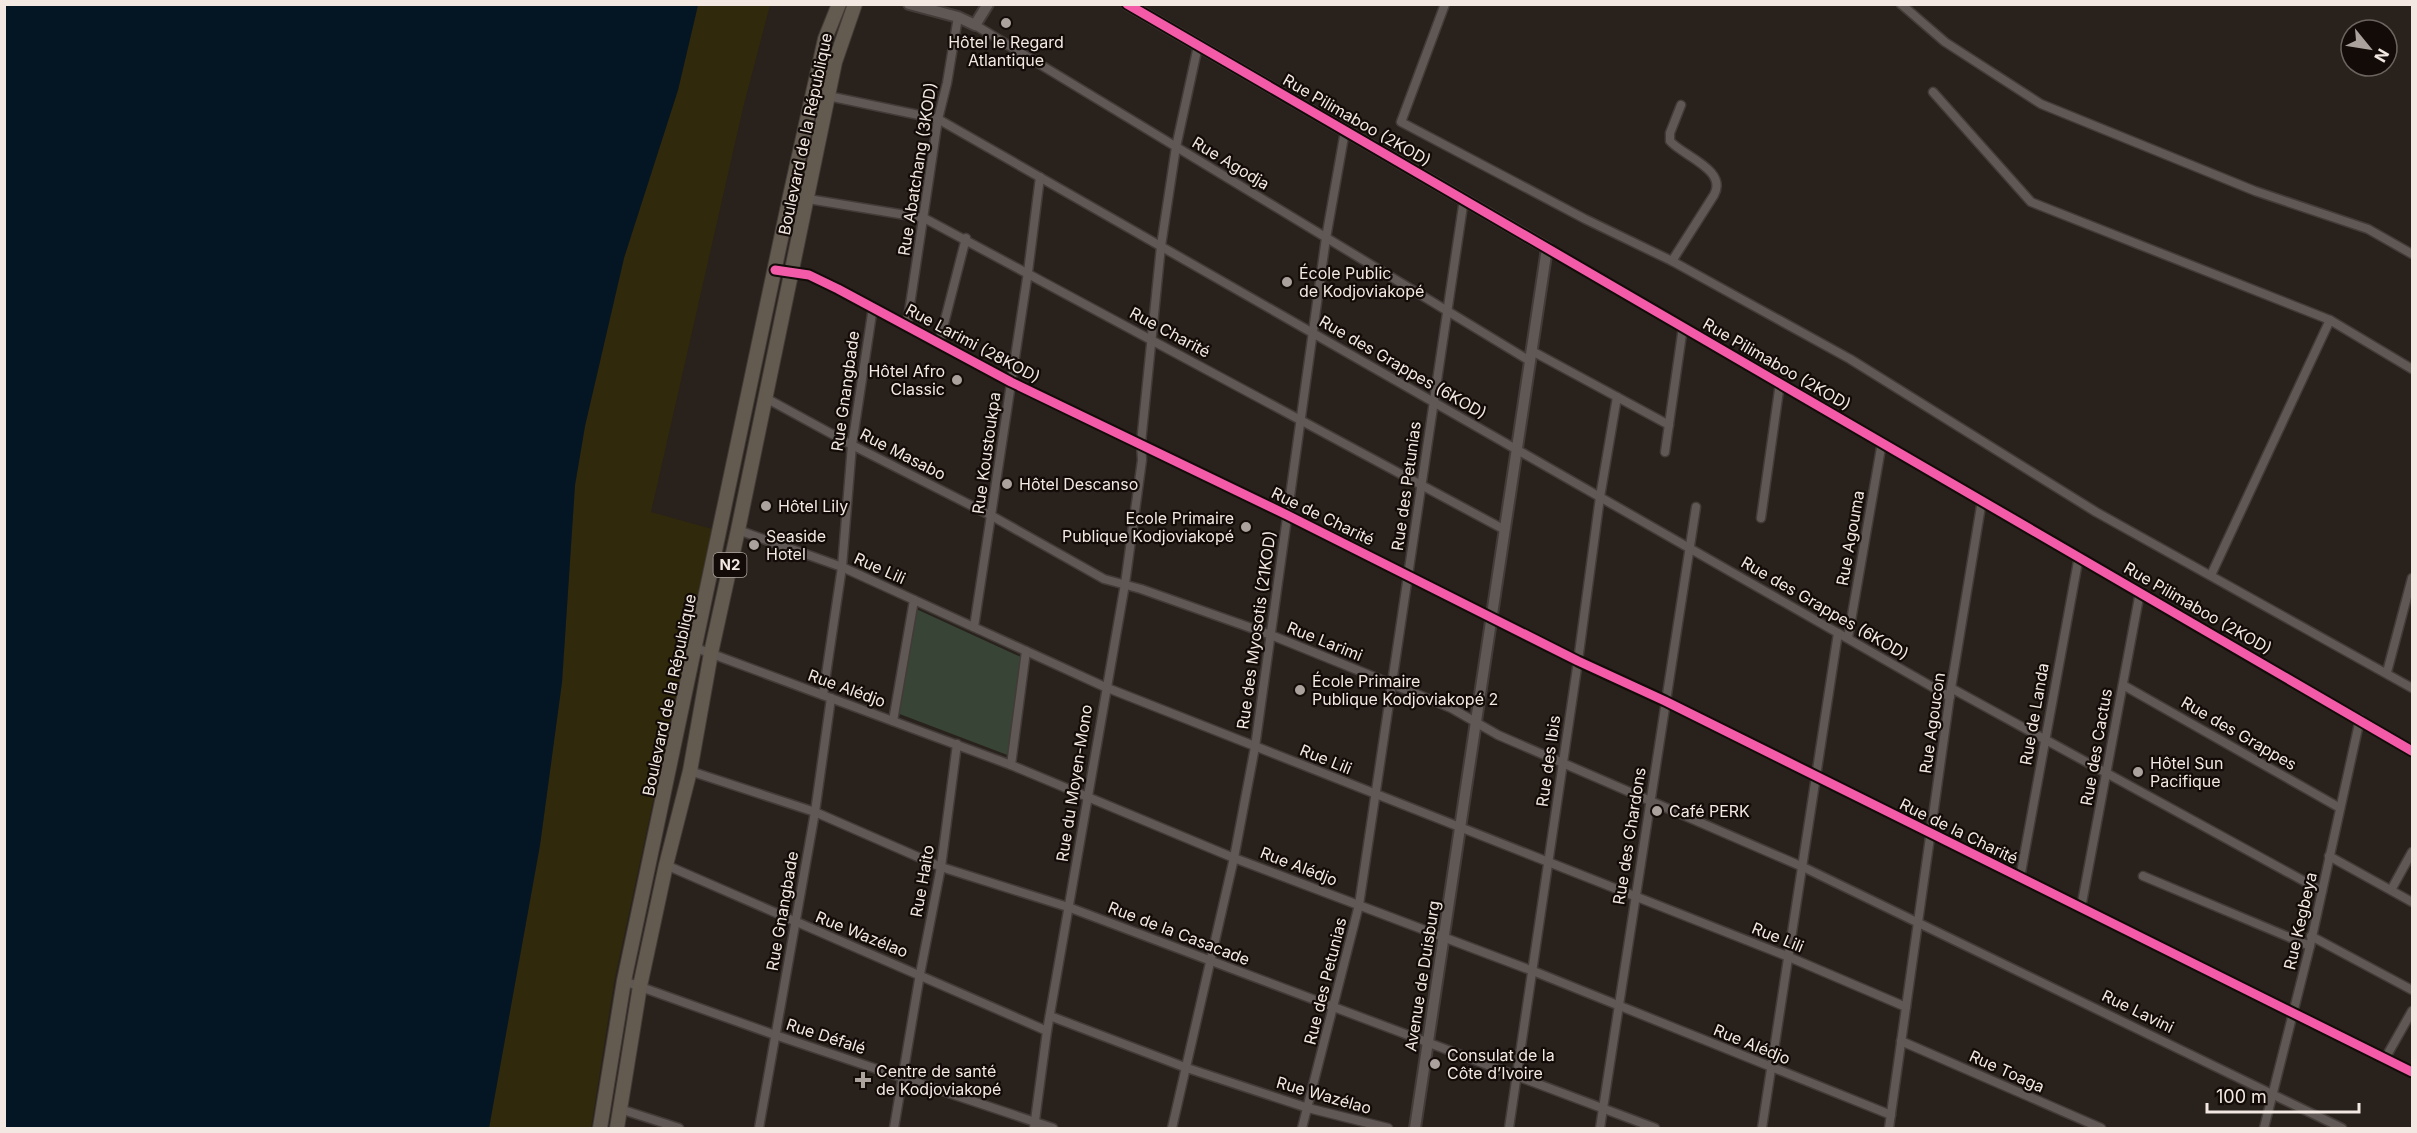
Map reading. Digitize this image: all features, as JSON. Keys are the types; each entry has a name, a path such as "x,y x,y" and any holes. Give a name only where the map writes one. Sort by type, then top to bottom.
{"highway":[{"name":"Boulevard de la République","path":"600,1128 624,981 790,196 825,39 839,4"},
{"name":"Boulevard de la République","path":"617,1128 639,986 690,771 711,653 838,47 855,4"}],"street":[{"name":"Rue Agodja","path":"909,4 958,17 975,26 1446,310 1531,356 1669,425"},
{"path":"975,26 988,4"},
{"name":"Rue Pilimaboo (2KOD)","path":"1127,4 2412,751"},
{"path":"1445,4 1401,122 1585,219 1672,261 1850,359 2096,512 2387,672 2412,688"},
{"path":"1901,4 1945,42 2041,104 2255,191 2368,228 2412,254"},
{"name":"Rue Abatchang (3KOD)","path":"907,325 938,119 947,83 958,17"},
{"name":"Rue du Moyen-Mono","path":"1035,1126 1047,1031 1105,687 1125,584 1142,460 1141,443 1161,246 1176,147 1198,46"},
{"path":"1933,92 2031,202 2330,320 2412,369"},
{"name":"Rue des Grappes (6KOD)","path":"828,96 938,119 1838,633 2044,740 2322,891"},
{"path":"1672,261 1718,188 1715,175 1670,141 1670,133 1681,105"},
{"name":"Rue des Myosotis (21KOD)","path":"1172,1128 1234,858 1255,747 1302,420 1312,332 1345,131"},
{"name":"Rue Koustoukpa","path":"974,627 1028,273 1040,177"},
{"name":"Rue Charité","path":"790,196 924,218 966,238 1505,530"},
{"name":"Rue des Petunias","path":"1302,1128 1359,905 1464,199"},
{"path":"939,343 966,238"},
{"name":"Avenue de Duisburg","path":"1415,1128 1426,1042 1505,530 1515,448 1547,248"},
{"path":"775,270 792,272"},
{"name":"Rue Larimi (28KOD)","path":"792,272 809,275 1011,382 1141,443"},
{"name":"Rue Gnangbade","path":"759,1128 815,812 842,567 852,445 873,307"},
{"path":"2211,575 2330,320"},
{"path":"1665,452 1683,327"},
{"path":"1761,518 1780,383"},
{"name":"Rue Masabo","path":"764,397 852,445 992,516 1104,579 1125,584"},
{"name":"Rue des Ibis","path":"1509,1128 1600,496 1617,397"},
{"name":"Rue Agouma","path":"1848,638 1882,442"},
{"name":"Rue de Charité","path":"1141,443 1492,617"},
{"name":"Rue Agoucon","path":"1889,1128 1951,693 1982,500"},
{"name":"Rue des Chardons","path":"1600,1128 1696,507"},
{"name":"Rue Lili","path":"738,530 842,567 1105,687 1789,957 1906,1007"},
{"name":"Rue de Landa","path":"2020,878 2079,556"},
{"path":"2387,672 2412,579"},
{"name":"Rue Larimi","path":"1125,584 1270,635 1392,684 1464,714 1498,735 1649,801"},
{"name":"Rue des Cactus","path":"2081,908 2140,592"},
{"path":"893,721 914,600"},
{"name":"Rue de la Charité","path":"1492,617 2386,1057 2412,1072"},
{"path":"1762,1128 1838,633"},
{"name":"Rue Alédjo","path":"696,648 1011,765 1234,858 1533,971 1891,1115"},
{"path":"1011,765 1026,651"},
{"name":"Rue des Grappes","path":"2123,685 2340,808"},
{"name":"Rue Kegbeya","path":"2264,1128 2310,946 2360,719"},
{"name":"Rue Haito","path":"894,1128 941,867 957,744"},
{"name":"Rue de la Casacade","path":"690,771 815,812 941,867 1068,907 1517,1078 1655,1128"},
{"name":"Rue Lavini","path":"1649,801 1803,867 2342,1128"},
{"path":"2391,890 2412,852"},
{"path":"2330,856 2412,902"},
{"name":"Rue Wazélao","path":"666,865 1047,1031"},
{"path":"2143,876 2310,946"},
{"path":"2311,936 2412,990"},
{"name":"Rue Défalé","path":"624,981 902,1077 1035,1126 1053,1128"},
{"path":"2386,1057 2412,1011"},
{"name":"Rue Wazélao","path":"1050,1016 1187,1068 1308,1108 1388,1128"},
{"name":"Rue Toaga","path":"1901,1041 2101,1128"},
{"path":"620,1109 679,1128"}],"green space":[{"path":"914,608 1021,657 1010,756 897,713"}],"sand":[{"path":"698,5 770,5 743,108 651,512 712,529 614,982 591,1128 489,1128 540,845 562,682 575,485 585,426 624,258 678,90"}],"water":[{"path":"5,4 698,5 678,90 624,258 585,426 575,485 562,682 540,845 489,1128 5,1128"}],"cycle path":[{"path":"1127,4 2412,751"},
{"path":"775,270 809,275 838,289 1011,382 1287,515 1578,661 1665,701 2412,1072"}],"place":[{"name":"Hôtel le Regard Atlantique","path":"1006,23"},
{"name":"École Public de Kodjoviakopé","path":"1287,282"},
{"name":"Hôtel Afro Classic","path":"957,380"},
{"name":"Hôtel Descanso","path":"1007,484"},
{"name":"Hôtel Lily","path":"766,506"},
{"name":"Ecole Primaire Publique Kodjoviakopé","path":"1246,527"},
{"name":"Seaside Hotel","path":"754,545"},
{"name":"École Primaire Publique Kodjoviakopé 2","path":"1300,690"},
{"name":"Hôtel Sun Pacifique","path":"2138,772"},
{"name":"Café PERK","path":"1657,811"},
{"name":"Consulat de la Côte d’Ivoire","path":"1435,1064"},
{"name":"Centre de santé de Kodjoviakopé","path":"863,1080"}]}
